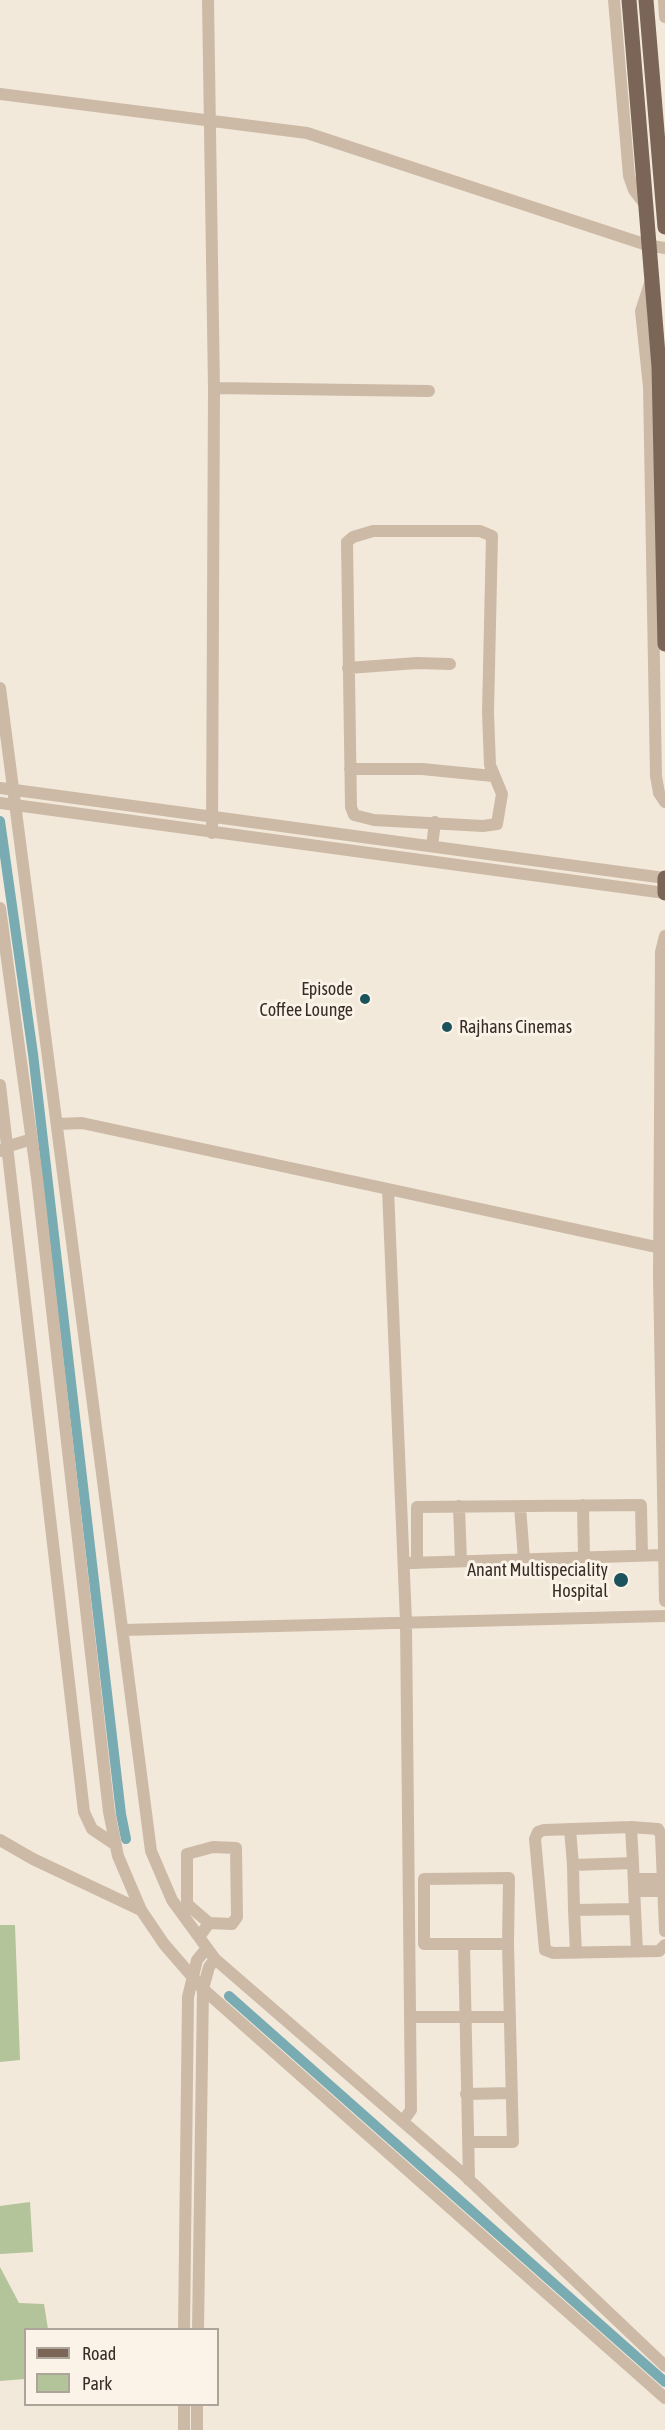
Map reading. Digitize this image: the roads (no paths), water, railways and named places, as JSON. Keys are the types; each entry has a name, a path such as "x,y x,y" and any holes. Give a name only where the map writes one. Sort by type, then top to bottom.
{"main road":[{"path":"629,0 647,245 662,366 665,644"},
{"path":"646,0 665,227"},
{"path":"665,878 665,893"}],"street":[{"path":"208,0 214,388 212,833"},
{"path":"614,0 629,176 634,190 644,203"},
{"path":"664,0 665,16"},
{"path":"0,94 307,133 647,245 665,248"},
{"path":"651,280 641,310 649,387 656,776 659,793 665,802"},
{"path":"214,388 429,391"},
{"path":"373,531 489,532 493,543 488,679 490,765 502,794 497,824 483,826 374,820 354,815 351,807 350,769 346,542 353,537 373,531"},
{"path":"348,668 450,664"},
{"path":"0,688 151,1851 172,1900 215,1959 466,2177 665,2366"},
{"path":"350,769 422,769 493,776"},
{"path":"0,788 665,878"},
{"path":"0,803 665,893"},
{"path":"412,843 413,822"},
{"path":"432,846 435,822"},
{"path":"0,908 3,957 32,1139 109,1812 116,1845 141,1910 164,1944 203,1989 665,2398"},
{"path":"665,936 661,952 665,1601"},
{"path":"0,1085 3,1150 84,1812 92,1829 116,1845"},
{"path":"58,1124 82,1123 662,1249"},
{"path":"3,1150 32,1139"},
{"path":"388,1189 406,1622 411,2110 403,2121"},
{"path":"583,1505 585,1557"},
{"path":"417,1563 417,1507 641,1505 642,1555"},
{"path":"459,1506 460,1561"},
{"path":"520,1506 524,1559"},
{"path":"403,1563 663,1555"},
{"path":"123,1630 665,1616"},
{"path":"631,1827 637,1951"},
{"path":"665,1931 662,1835 658,1829 631,1827 538,1832 535,1839 545,1950 553,1953 659,1951 665,1946"},
{"path":"570,1829 576,1953"},
{"path":"0,1840 33,1859 141,1910"},
{"path":"213,1847 236,1848 237,1917 232,1924 209,1923 188,1904 187,1854 213,1847"},
{"path":"573,1864 633,1863"},
{"path":"466,2146 513,2142 508,1944 509,1878 424,1879 424,1944 508,1944"},
{"path":"634,1885 664,1885"},
{"path":"574,1910 635,1909"},
{"path":"200,1937 209,1923"},
{"path":"464,1944 461,2017 466,2146"},
{"path":"184,2328 188,1997 191,1976 197,1960 207,1948"},
{"path":"198,2328 203,1989 208,1967 215,1959"},
{"path":"410,2017 510,2017"},
{"path":"461,2017 466,2094 466,2177"},
{"path":"466,2094 512,2093"},
{"path":"184,2406 184,2430"},
{"path":"197,2406 197,2430"}],"waterway":[{"path":"0,821 33,1054 121,1814 126,1839"},
{"path":"229,1996 665,2382"}],"place":[{"name":"Episode Coffee Lounge","path":"365,999"},
{"name":"Rajhans Cinemas","path":"447,1027"},
{"name":"Anant Multispeciality Hospital","path":"621,1580"}]}
